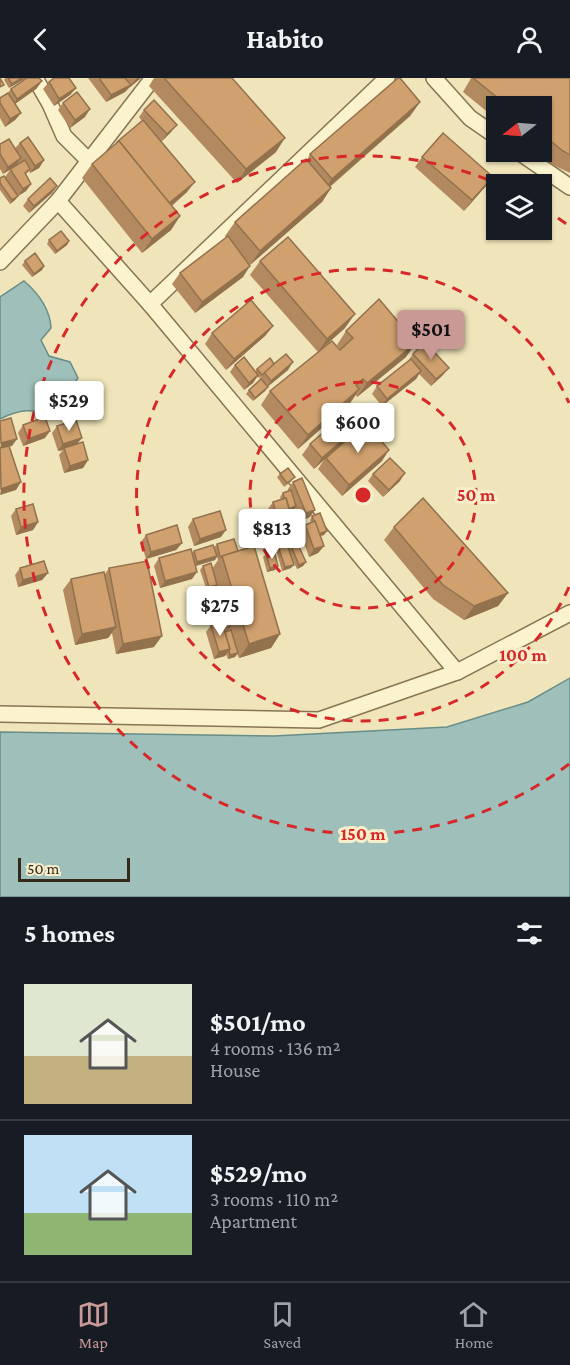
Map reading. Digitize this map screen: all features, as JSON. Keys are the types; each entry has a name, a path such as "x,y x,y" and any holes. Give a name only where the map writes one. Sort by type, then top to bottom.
{"street":[{"path":"35,78 64,136 89,161"},
{"path":"0,262 58,201 153,78"},
{"path":"150,304 387,78"},
{"path":"434,78 471,118 486,129"},
{"path":"534,162 570,187"},
{"path":"58,201 150,304 458,672"},
{"path":"0,714 319,720 458,672 570,613"}],"water":[{"path":"24,281 38,296 48,314 51,328 41,340 49,356 70,362 78,378 70,389 63,413 54,416 27,411 0,419 0,297"},
{"path":"570,678 570,897 0,897 0,732 274,736 447,727 528,702"}],"building":[{"path":"8,78 22,78 12,84"},
{"path":"27,78 39,78 42,81 17,99 11,89"},
{"path":"54,78 69,78 76,88 59,99 49,82"},
{"path":"99,78 125,78 131,85 111,95"},
{"path":"164,78 232,78 285,138 246,169"},
{"path":"398,78 420,102 332,179 310,154"},
{"path":"473,78 570,78 570,155 552,142 552,96 496,96"},
{"path":"77,92 90,109 75,120 63,103"},
{"path":"8,93 21,113 10,119 0,103 0,98"},
{"path":"154,100 177,125 167,134 144,110"},
{"path":"143,120 195,182 169,203 119,141 117,142"},
{"path":"443,133 490,174 486,174 486,185 472,200 422,157"},
{"path":"28,137 44,160 35,166 20,143"},
{"path":"9,139 21,158 8,167 0,154 0,144"},
{"path":"119,141 180,216 152,239 92,164"},
{"path":"306,159 331,188 260,251 235,222"},
{"path":"25,160 30,169 25,173 31,184 23,189 10,169"},
{"path":"4,176 18,196 12,200 0,183 0,178"},
{"path":"50,178 57,186 34,206 28,199"},
{"path":"61,231 69,241 57,251 49,240"},
{"path":"228,236 250,266 202,302 180,273"},
{"path":"288,237 355,314 327,339 260,261"},
{"path":"35,253 44,266 34,274 25,261"},
{"path":"379,299 416,343 367,383 363,379 356,385 359,389 308,435 270,391 332,341 340,350 353,338 346,331"},
{"path":"251,300 273,326 234,359 212,333"},
{"path":"425,342 449,368 436,379 413,354"},
{"path":"286,354 293,362 271,381 264,372"},
{"path":"244,357 258,375 249,383 235,365"},
{"path":"270,358 274,364 262,375 257,369"},
{"path":"411,359 421,371 387,399 377,386"},
{"path":"261,379 268,387 255,398 249,390"},
{"path":"352,407 364,421 322,458 310,444"},
{"path":"45,417 50,431 28,439 23,425"},
{"path":"11,418 17,439 1,443 0,421"},
{"path":"76,420 82,438 63,444 57,426"},
{"path":"366,423 389,450 349,485 326,458"},
{"path":"83,442 88,460 70,466 64,448"},
{"path":"9,446 21,482 1,489 0,448"},
{"path":"390,458 405,473 389,490 373,474"},
{"path":"288,468 295,477 287,483 280,474"},
{"path":"302,478 315,510 306,513 293,482"},
{"path":"291,490 296,506 289,509 283,493"},
{"path":"286,498 293,523 280,527 273,502"},
{"path":"423,498 508,593 474,606 443,585 394,527"},
{"path":"33,504 38,522 21,527 16,509"},
{"path":"220,511 226,530 200,539 193,519"},
{"path":"320,513 327,531 319,534 312,516"},
{"path":"315,521 324,546 314,549 305,525"},
{"path":"177,525 182,543 151,552 146,535"},
{"path":"294,536 306,562 299,565 288,539"},
{"path":"234,539 238,551 220,557 217,544"},
{"path":"287,544 294,565 285,567 278,546"},
{"path":"213,545 217,556 197,562 194,551"},
{"path":"254,546 280,634 249,644 222,556"},
{"path":"191,549 197,572 165,581 159,558"},
{"path":"274,551 278,566 270,568 266,554"},
{"path":"44,561 48,573 23,580 20,568"},
{"path":"147,561 162,636 123,644 109,568"},
{"path":"211,563 217,585 209,587 203,566"},
{"path":"104,572 116,627 82,634 71,579"},
{"path":"213,586 221,609 211,612 203,589"},
{"path":"219,589 230,627 224,628 219,612 221,609 215,590"},
{"path":"222,622 230,649 219,652 211,625"},
{"path":"231,630 238,653 230,655 225,632"}]}
